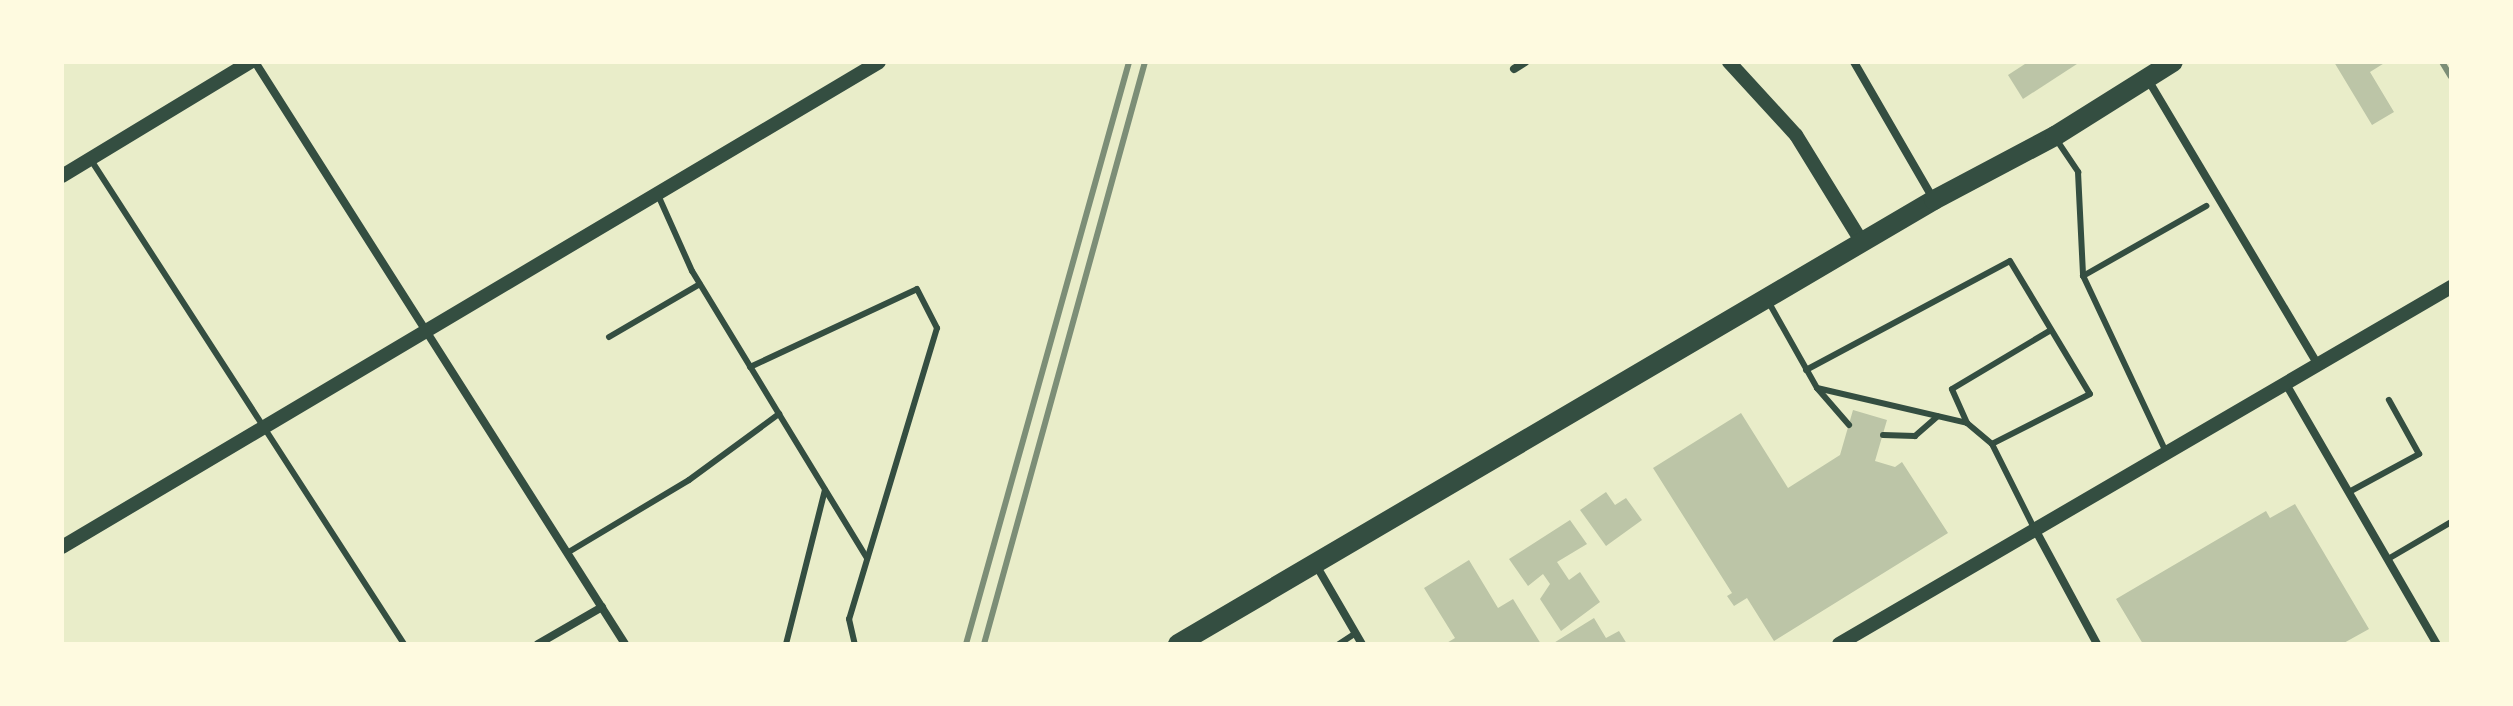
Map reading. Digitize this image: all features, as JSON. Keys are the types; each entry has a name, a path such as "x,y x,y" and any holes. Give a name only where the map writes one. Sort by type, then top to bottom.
{"main road":[{"path":"1178,644 1934,200 2055,136 2173,62"}],"street":[{"path":"62,176 253,62 625,644"},
{"path":"62,547 422,329 879,62"},
{"path":"1514,69 1525,62"},
{"path":"1729,62 1796,135 1863,244"},
{"path":"1854,62 1934,200"},
{"path":"2146,78 2318,365"},
{"path":"1839,644 2451,287"},
{"path":"2286,384 2437,644"},
{"path":"2036,531 2097,644"},
{"path":"1316,564 1362,644"},
{"path":"538,644 602,607"}],"lane":[{"path":"2055,136 2078,172 2083,276 2167,454"},
{"path":"90,159 404,644"},
{"path":"657,192 700,284 868,559"},
{"path":"2083,276 2206,206"},
{"path":"1806,370 2010,261 2090,394 1992,444"},
{"path":"609,337 700,284"},
{"path":"750,367 917,289 937,328 849,619 855,644"},
{"path":"1767,300 1817,388 1849,425"},
{"path":"2036,531 1992,444 1967,423 1952,389 2051,330"},
{"path":"1817,388 1967,423"},
{"path":"2349,492 2419,454 2389,400"},
{"path":"567,553 689,480 779,414"},
{"path":"1883,435 1915,436 1938,416"},
{"path":"786,644 825,490"},
{"path":"2388,559 2451,522"},
{"path":"1339,644 1356,633"}],"building":[{"path":"2028,62 2080,62 2023,99 2008,75"},
{"path":"2334,62 2386,62 2370,72 2394,112 2372,125"},
{"path":"1853,410 1887,420 1875,461 1895,467 1902,462 1948,533 1774,641 1747,598 1734,606 1727,596 1732,593 1653,468 1741,413 1788,488 1840,455"},
{"path":"1606,492 1615,505 1626,498 1642,520 1606,546 1580,510"},
{"path":"2295,504 2369,629 2342,644 2143,644 2116,599 2266,511 2270,518"},
{"path":"1570,520 1587,544 1557,562 1569,580 1580,572 1600,602 1561,631 1540,599 1550,584 1543,574 1528,586 1509,559"},
{"path":"1469,560 1498,608 1513,599 1541,644 1445,644 1455,638 1424,588"},
{"path":"1594,618 1606,638 1619,631 1627,644 1552,644"}],"railway":[{"path":"966,644 1129,62"},
{"path":"984,644 1145,62"},
{"path":"2442,62 2451,77"}]}
